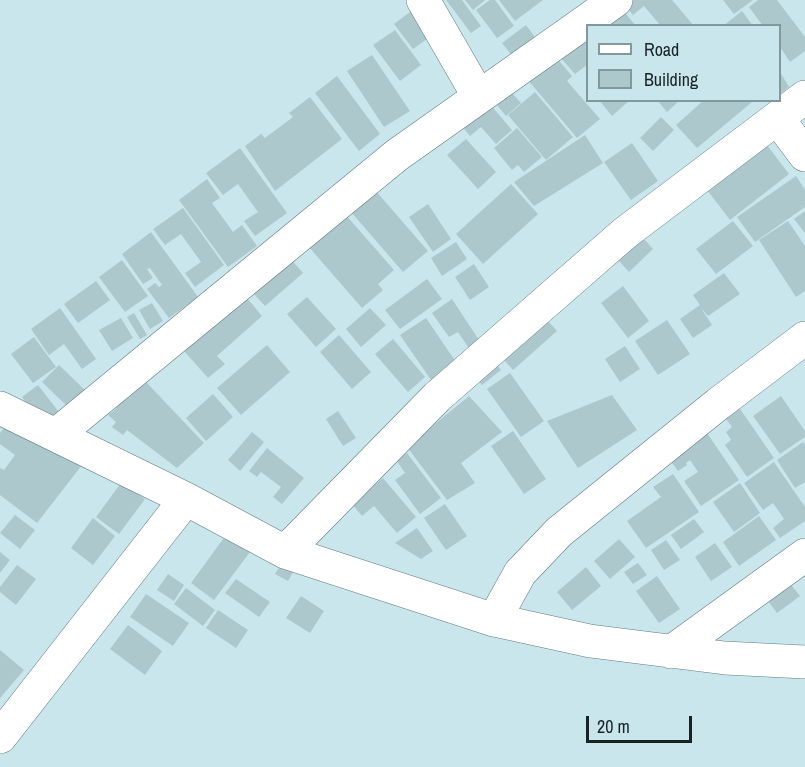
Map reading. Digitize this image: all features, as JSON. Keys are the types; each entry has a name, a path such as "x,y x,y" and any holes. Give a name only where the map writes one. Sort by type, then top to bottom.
{"street":[{"path":"423,0 479,97"},
{"path":"57,434 397,155 616,0"},
{"path":"285,552 437,397 625,233 805,97"},
{"path":"778,119 805,155"},
{"path":"494,620 520,573 559,532 718,404 805,338"},
{"path":"0,408 186,499 285,552 494,620 590,641 725,658 805,662"},
{"path":"0,737 186,499"},
{"path":"671,651 805,555"}],"building":[{"path":"426,0 445,26 413,49 394,24"},
{"path":"446,0 462,0 481,26 471,33"},
{"path":"465,0 485,0 473,10"},
{"path":"490,0 495,0 514,26 497,38 476,10"},
{"path":"499,0 543,0 515,21"},
{"path":"624,0 672,0 692,24 659,24 644,6 633,15 622,2"},
{"path":"723,0 753,0 734,14"},
{"path":"758,0 777,0 805,37 805,51 790,62 781,48 781,24 762,24 749,7"},
{"path":"621,8 634,24 607,24 605,21"},
{"path":"742,11 752,24 726,24"},
{"path":"526,25 537,40 514,58 502,43"},
{"path":"395,30 421,65 400,81 373,45"},
{"path":"586,34 586,66 575,74 558,55"},
{"path":"372,55 410,111 384,127 347,71"},
{"path":"554,55 572,76 567,81 600,119 577,138 527,79"},
{"path":"781,74 789,87 781,93"},
{"path":"337,76 380,134 359,151 315,93"},
{"path":"502,82 521,103 506,116 488,94"},
{"path":"535,92 573,137 546,160 508,115"},
{"path":"483,96 512,130 496,144 481,127 470,136 456,119"},
{"path":"310,97 342,139 275,191 245,146 261,134 265,138 293,117 289,113"},
{"path":"601,102 628,102 612,116"},
{"path":"659,102 678,102 667,112"},
{"path":"702,102 752,102 697,148 676,125"},
{"path":"661,117 674,130 653,151 640,138"},
{"path":"517,128 542,157 524,172 518,165 512,170 494,148"},
{"path":"585,135 603,163 534,206 514,182"},
{"path":"760,136 789,174 730,220 701,182"},
{"path":"466,139 496,172 478,189 447,155"},
{"path":"632,143 658,181 631,200 604,162"},
{"path":"240,148 287,213 255,236 244,221 258,212 238,184 223,195 206,173"},
{"path":"796,176 805,190 805,207 755,242 737,217"},
{"path":"207,179 220,198 212,203 233,232 242,225 257,246 228,267 179,200"},
{"path":"511,184 538,214 483,264 456,234"},
{"path":"375,190 428,251 403,272 351,212"},
{"path":"428,204 451,239 433,252 409,217"},
{"path":"183,208 224,265 195,287 185,273 201,262 181,234 165,245 153,229"},
{"path":"805,211 805,233 794,219"},
{"path":"345,214 394,270 378,284 383,290 362,308 308,246"},
{"path":"733,221 753,246 716,274 696,249"},
{"path":"788,221 805,246 805,291 796,297 759,240"},
{"path":"635,229 653,249 629,272 611,252"},
{"path":"151,232 198,297 169,318 147,289 155,283 159,287 162,285 150,268 147,269 153,278 143,284 122,254"},
{"path":"456,242 467,259 442,276 431,258"},
{"path":"290,258 303,273 265,306 252,292"},
{"path":"122,260 148,296 125,312 99,277"},
{"path":"474,264 489,287 470,300 455,277"},
{"path":"724,273 740,294 708,316 701,308 712,325 693,338 680,319 700,305 693,295"},
{"path":"427,279 442,299 400,329 385,310"},
{"path":"96,281 110,300 78,323 64,304"},
{"path":"623,286 649,321 628,338 601,303"},
{"path":"307,297 336,329 316,347 287,314"},
{"path":"247,298 262,316 217,356 225,364 208,378 184,351"},
{"path":"452,299 479,340 468,347 458,332 449,337 432,313"},
{"path":"152,303 163,321 150,329 139,310"},
{"path":"60,308 96,359 82,369 64,344 49,355 31,329"},
{"path":"370,308 386,325 361,347 346,329"},
{"path":"540,312 557,331 513,370 497,352"},
{"path":"134,313 147,335 140,339 127,317"},
{"path":"121,318 133,338 112,351 99,330"},
{"path":"426,318 456,362 431,380 400,335"},
{"path":"667,320 690,354 658,375 635,341"},
{"path":"339,335 371,372 352,389 320,352"},
{"path":"34,337 56,367 33,383 11,354"},
{"path":"393,339 425,377 408,392 375,354"},
{"path":"267,345 290,372 241,415 217,388"},
{"path":"625,346 640,369 620,382 605,359"},
{"path":"491,357 501,370 482,385 472,373"},
{"path":"59,365 86,391 69,408 42,382"},
{"path":"510,373 544,421 521,437 487,389"},
{"path":"146,382 204,443 177,468 127,430 123,435 112,427 116,422 108,415 125,397 127,399"},
{"path":"38,385 62,416 58,420 28,406 22,397"},
{"path":"213,394 233,417 206,441 186,418"},
{"path":"612,395 637,430 578,468 547,421"},
{"path":"469,396 502,432 461,463 475,483 447,500 407,447"},
{"path":"781,396 805,431 805,437 780,454 753,416"},
{"path":"738,406 774,458 747,477 725,445 731,440 726,432 732,427 724,416"},
{"path":"338,411 356,438 343,446 326,419"},
{"path":"8,423 82,465 37,523 0,495 0,468 4,470 15,455 0,444 0,433"},
{"path":"705,430 739,480 701,506 684,481 698,472 690,460 678,471 667,456"},
{"path":"513,431 546,479 524,494 491,446"},
{"path":"252,432 264,442 240,471 228,460"},
{"path":"803,442 805,445 805,482 795,488 777,460"},
{"path":"267,448 304,478 282,504 273,497 281,487 261,472 257,477 249,471"},
{"path":"407,453 441,498 420,514 395,480 405,473 397,461"},
{"path":"774,462 805,507 805,521 780,538 773,528 784,519 773,503 763,510 744,483"},
{"path":"673,474 699,512 646,548 627,521 661,497 653,487"},
{"path":"383,478 416,517 397,533 374,506 362,516 352,504"},
{"path":"121,483 145,499 119,534 96,517"},
{"path":"740,483 760,513 734,532 713,502"},
{"path":"445,504 467,536 446,550 424,518"},
{"path":"15,515 35,530 20,549 0,533"},
{"path":"759,516 776,540 739,566 723,542"},
{"path":"93,518 115,536 93,565 71,548"},
{"path":"694,519 704,532 681,549 671,535"},
{"path":"417,528 433,551 421,559 395,543"},
{"path":"226,535 250,552 214,600 191,583"},
{"path":"619,539 635,557 610,579 594,561"},
{"path":"666,540 680,560 664,570 651,550"},
{"path":"715,543 732,567 711,581 695,557"},
{"path":"0,552 10,560 0,573"},
{"path":"284,560 296,567 288,581 275,574"},
{"path":"638,563 647,575 633,584 624,572"},
{"path":"17,565 36,579 16,605 0,592 0,587"},
{"path":"586,567 601,586 572,610 557,592"},
{"path":"168,574 184,585 174,601 157,590"},
{"path":"657,576 680,609 659,623 636,591"},
{"path":"236,579 270,602 259,617 225,593"},
{"path":"788,581 800,596 777,613 766,598"},
{"path":"186,588 215,610 203,626 174,604"},
{"path":"146,594 189,623 173,646 130,617"},
{"path":"301,596 324,611 310,633 286,618"},
{"path":"218,610 248,630 236,648 206,628"},
{"path":"128,625 162,651 145,675 110,649"},
{"path":"0,650 24,670 0,698"}]}
